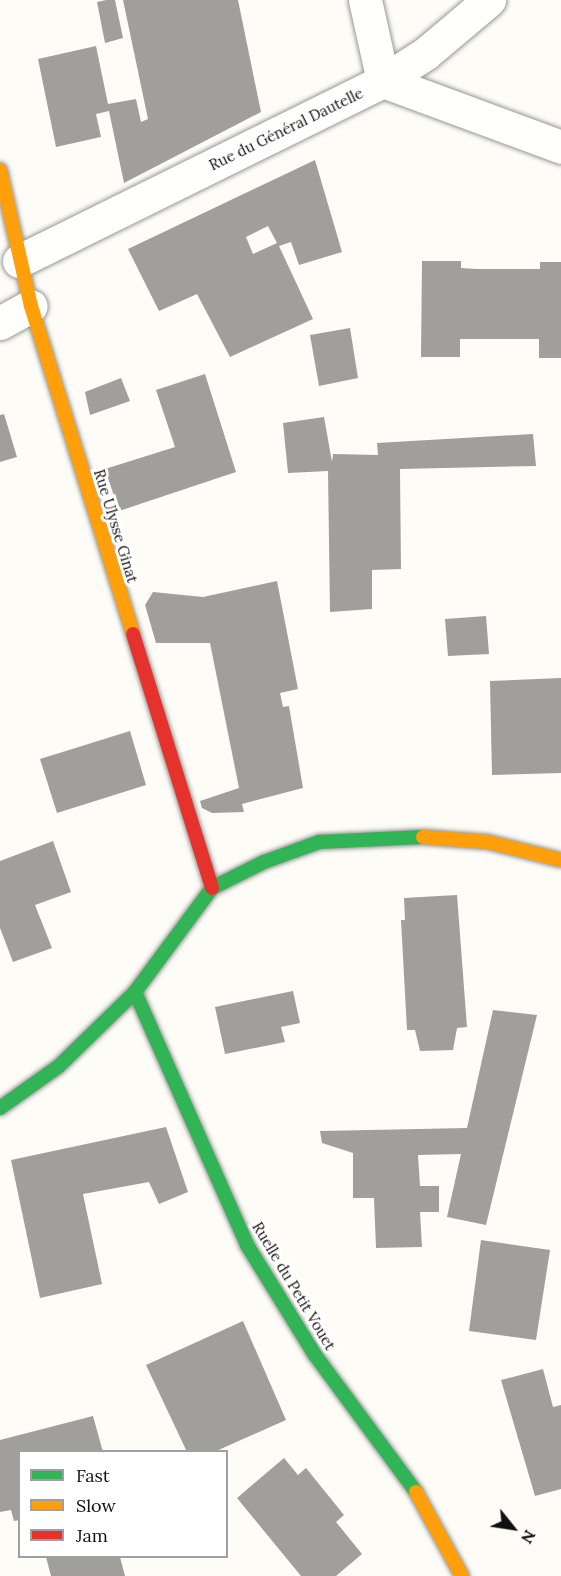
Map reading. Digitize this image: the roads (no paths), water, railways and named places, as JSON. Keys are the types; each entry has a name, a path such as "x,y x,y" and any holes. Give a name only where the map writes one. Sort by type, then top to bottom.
{"street":[{"path":"365,0 383,81 561,147"},
{"name":"Rue du Général Dautelle","path":"19,261 383,81 425,54 489,0"},
{"name":"Rue Ulysse Ginat","path":"0,170 31,306 212,888"},
{"path":"0,323 31,306"},
{"path":"0,1108 59,1066 135,992 212,888 264,862 319,842 432,837 488,842 561,860"},
{"name":"Ruelle du Petit Vouet","path":"135,992 247,1245 315,1355 406,1474 462,1576"}]}
